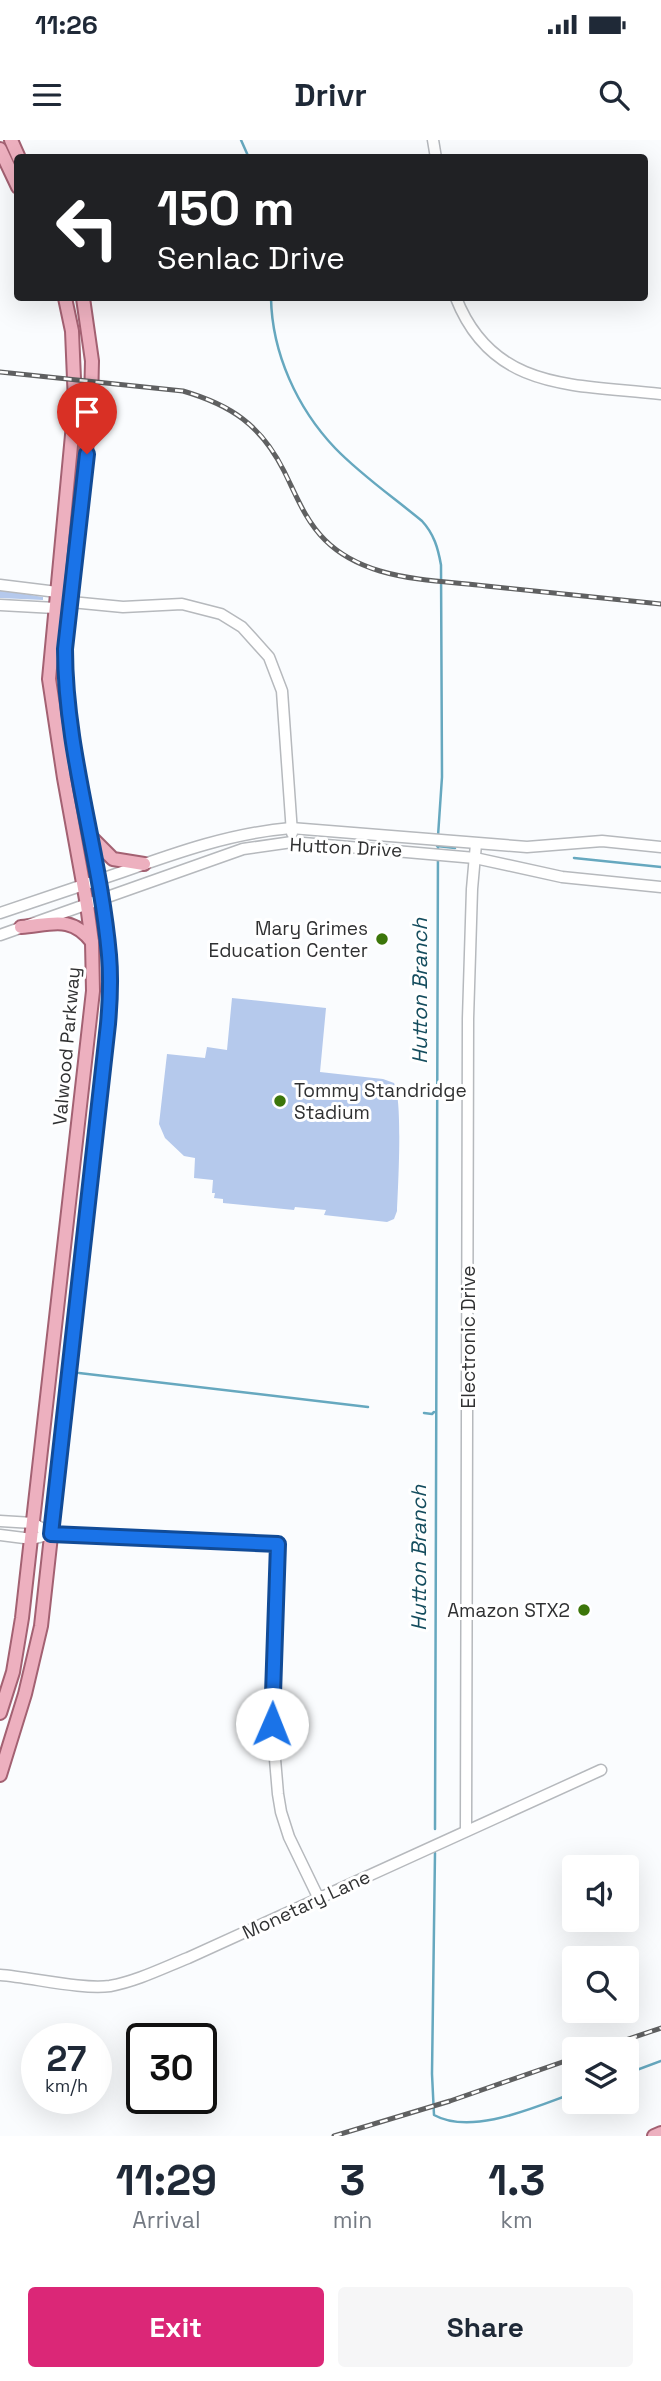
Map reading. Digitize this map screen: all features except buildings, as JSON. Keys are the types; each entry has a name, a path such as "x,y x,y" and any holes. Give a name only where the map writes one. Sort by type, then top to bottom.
{"main road":[{"path":"0,149 14,179"},
{"name":"Valwood Parkway","path":"0,1713 16,1658 32,1539 93,990 92,942 87,905 52,711 50,678 75,403 72,331 66,301"},
{"name":"Valwood Parkway","path":"0,1775 34,1662 41,1626 110,994 109,956 65,678 65,649 91,404 92,361 83,301"},
{"path":"89,835 113,859 144,864"},
{"path":"21,927 50,922 64,923 76,926 92,942"},
{"path":"78,1136 96,1137"},
{"path":"53,1357 71,1359"},
{"path":"16,1658 34,1662"},
{"path":"654,2136 661,2133"}],"street":[{"path":"458,301 475,335 505,363 531,376 661,394"},
{"path":"0,585 57,593 71,602"},
{"path":"0,605 55,608 71,602 123,607 172,603 221,614 242,627 259,644 274,668 280,685 292,842"},
{"name":"Hutton Drive","path":"0,912 241,833 292,828 527,847 602,841 661,847"},
{"name":"Hutton Drive","path":"0,934 243,849 292,842 461,856 562,877 661,887"},
{"name":"Electronic Drive","path":"466,1831 468,1018 471,889 476,844"},
{"path":"0,1521 33,1523 51,1534"},
{"path":"0,1535 32,1539 51,1534 278,1544 272,1724 278,1794 289,1837 318,1899"},
{"name":"Monetary Lane","path":"0,1975 109,1986 140,1977 188,1958 601,1770"}],"shaded area":[{"path":"0,590 43,597 43,600 0,598"},
{"name":"Tommy Standridge Stadium","path":"232,998 326,1008 320,1072 383,1079 394,1083 397,1092 399,1144 397,1211 394,1219 387,1222 324,1215 326,1210 295,1207 294,1210 223,1203 223,1199 214,1198 213,1180 194,1178 195,1158 184,1156 165,1138 159,1124 167,1054 205,1058 207,1047 227,1050"}],"waterway":[{"name":"Hutton Branch","path":"241,140 247,154"},
{"name":"Hutton Branch","path":"271,301 272,319 282,359 289,379 309,415 345,458 422,521 437,547 441,565 442,777 438,836"},
{"name":"Hutton Branch","path":"435,1829 438,842"},
{"path":"437,846 455,848"},
{"path":"574,858 661,867"},
{"path":"79,1373 368,1407"},
{"path":"424,1413 434,1412"},
{"path":"435,1853 432,2074 434,2115 449,2121 485,2121 523,2112 562,2097"},
{"path":"639,2069 661,2061"}],"railway":[{"path":"0,372 183,391 230,410 255,429 265,441 284,471 306,516 318,532 343,554 372,569 433,581 661,604"},
{"path":"634,2037 661,2028"},
{"path":"334,2136 450,2101 562,2062"}],"place":[{"name":"Mary Grimes Education Center","path":"382,939"},
{"name":"Tommy Standridge Stadium","path":"280,1101"},
{"name":"Amazon STX2","path":"584,1610"}],"route":[{"path":"87,454 65,649 65,678 103,910 109,956 110,994 51,1534 278,1544 272,1724"}]}
